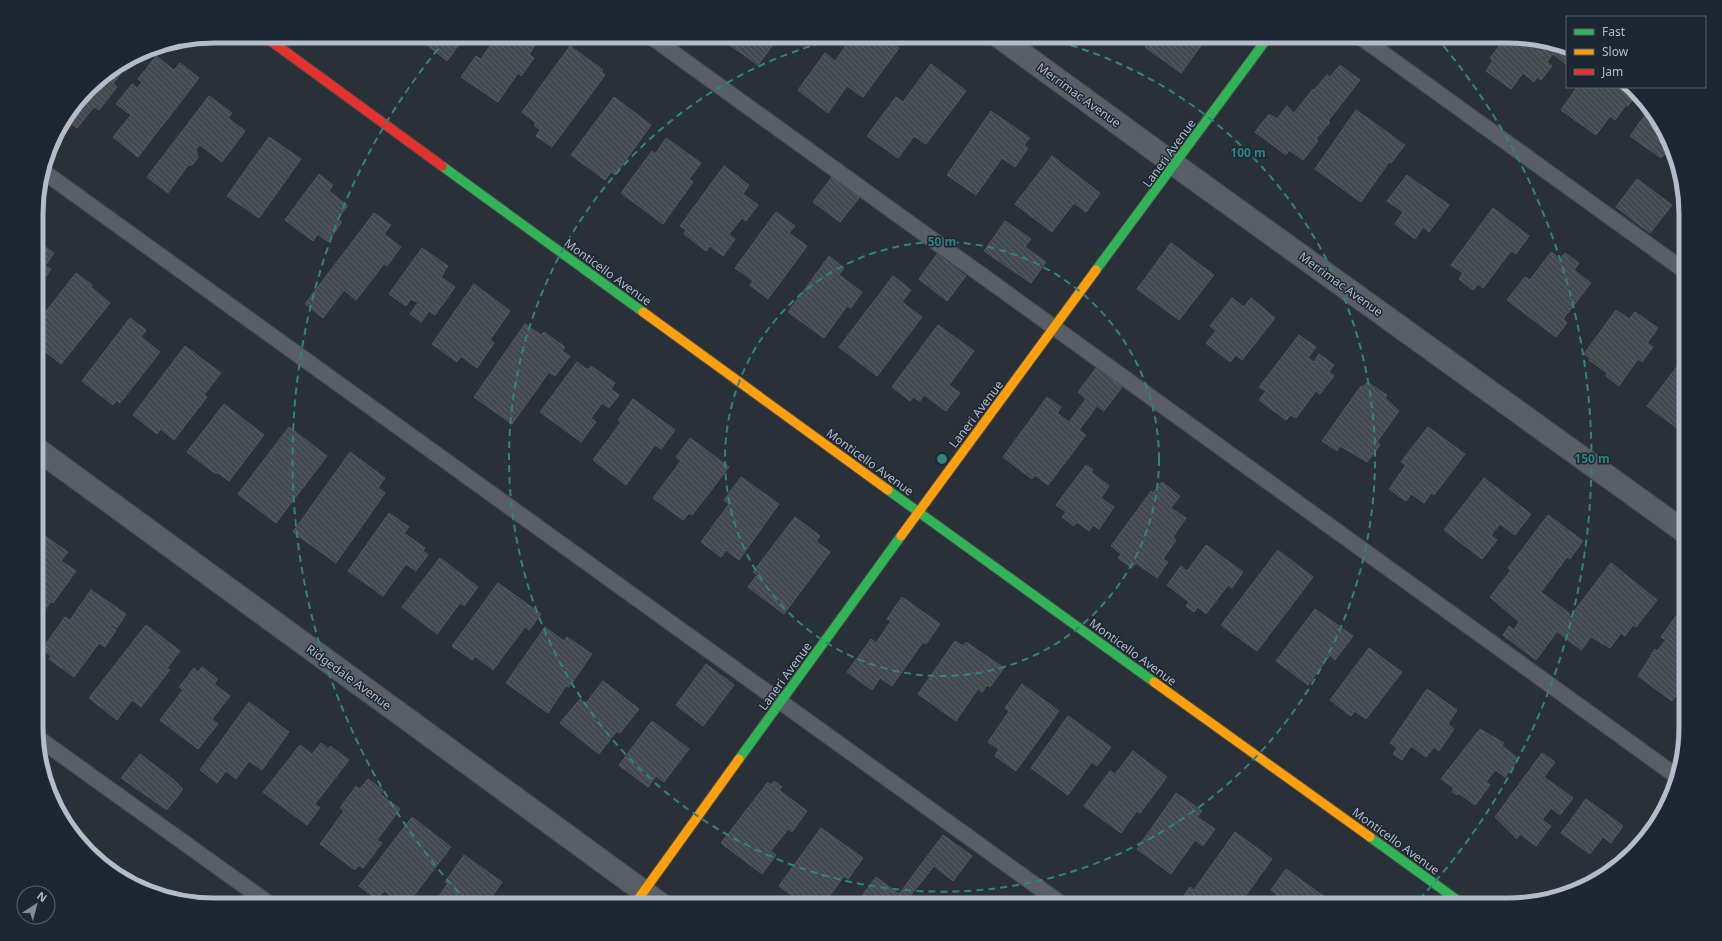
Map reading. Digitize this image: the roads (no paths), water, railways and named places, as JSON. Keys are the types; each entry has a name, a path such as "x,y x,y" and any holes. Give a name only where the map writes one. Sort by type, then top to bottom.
{"street":[{"name":"Monticello Avenue","path":"274,43 918,512 1454,898"},
{"name":"Merrimac Avenue","path":"1008,43 1679,527"},
{"name":"Laneri Avenue","path":"639,898 918,512 1264,43"},
{"name":"Ridgedale Avenue","path":"43,453 639,898"}],"lane":[{"path":"660,43 1672,773"},
{"path":"1369,43 1679,267"},
{"path":"48,175 1053,898"},
{"path":"43,742 261,898"}]}
